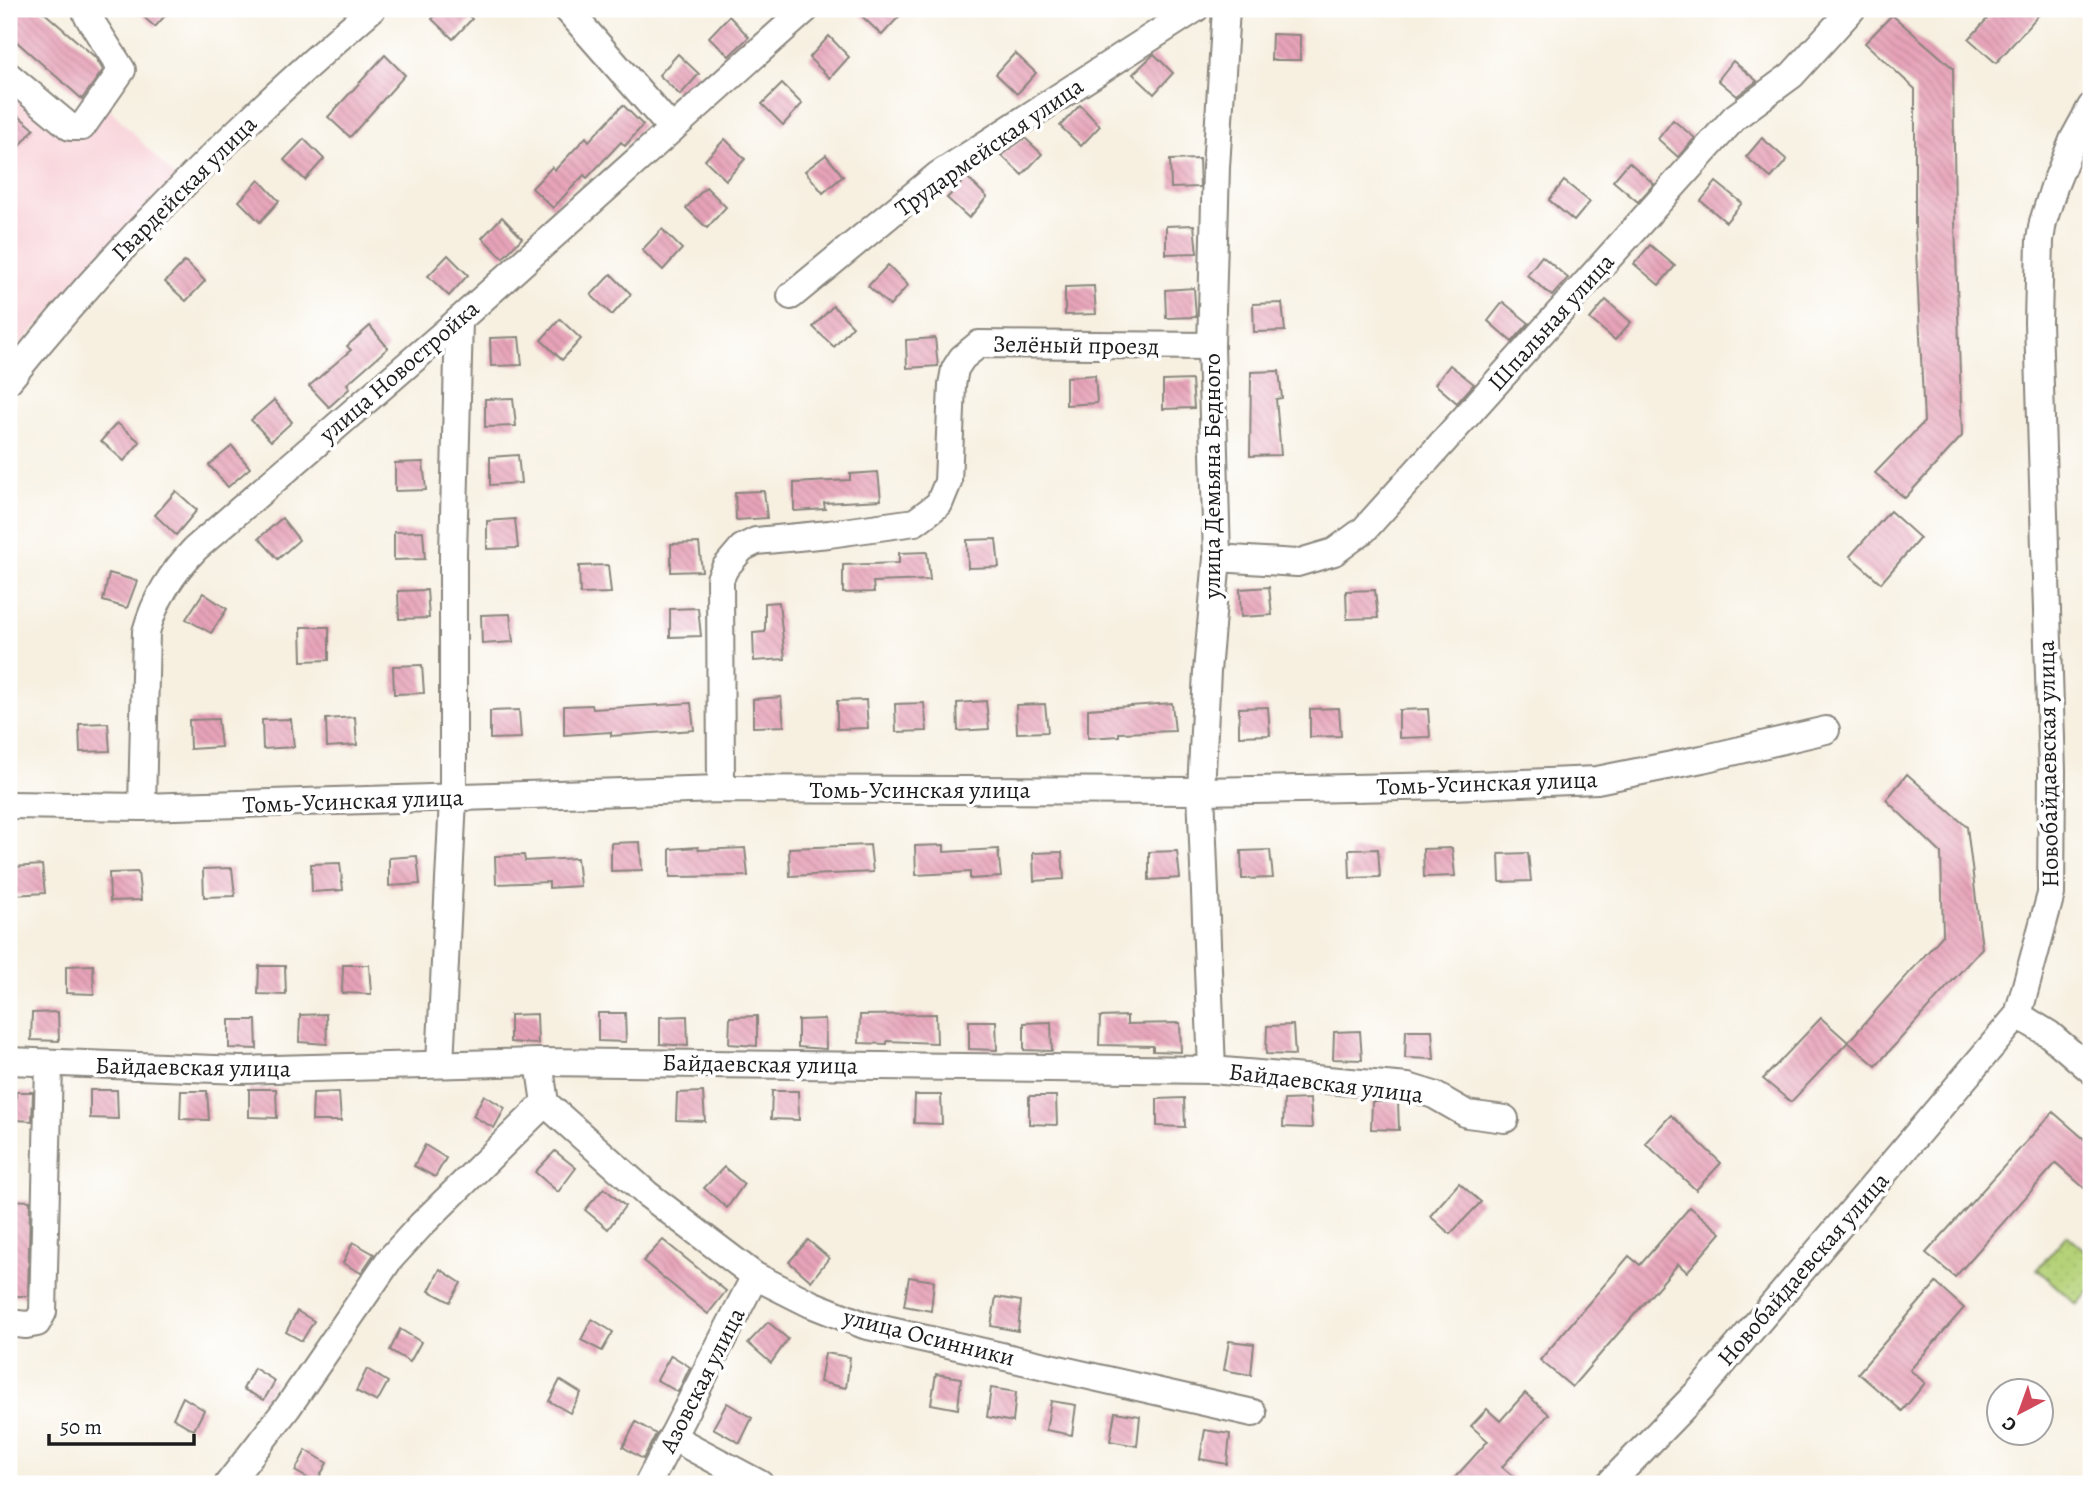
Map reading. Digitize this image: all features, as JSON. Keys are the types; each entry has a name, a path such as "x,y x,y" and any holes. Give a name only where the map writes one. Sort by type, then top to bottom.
{"street":[{"name":"Гвардейская улица","path":"9,380 64,311 191,177 372,9"},
{"path":"568,9 672,129"},
{"name":"улица Новостройка","path":"142,807 146,632 153,608 163,588 195,549 459,320 806,9"},
{"name":"Трудармейская улица","path":"792,296 939,175 1195,9"},
{"name":"улица Демьяна Бедного","path":"1212,1070 1202,791 1207,671 1217,558 1212,346 1216,167 1226,9"},
{"name":"Шпальная улица","path":"1217,558 1297,563 1334,552 1364,530 1735,117 1792,75 1852,9"},
{"path":"9,76 70,127 82,127 122,70 87,15"},
{"name":"Новобайдаевская улица","path":"1609,1484 1702,1388 2018,1015 2051,894 2052,771 2038,322 2040,240 2054,187 2073,140 2091,107"},
{"path":"440,1064 453,799 453,554 459,320"},
{"name":"Зелёный проезд","path":"721,789 720,579 725,568 742,548 756,541 915,522 939,504 948,482 955,369 962,358 979,344 1212,346"},
{"name":"Томь-Усинская улица","path":"9,805 142,807 721,789 1202,791 1452,786 1597,780 1826,730"},
{"path":"2018,1015 2049,1034 2091,1070"},
{"name":"Байдаевская улица","path":"9,1061 241,1070 539,1062 1212,1070 1408,1087 1434,1095 1467,1114 1505,1119"},
{"path":"228,1484 288,1408 390,1260 421,1224 545,1103 539,1062"},
{"path":"9,1323 37,1323 43,1312 50,1064"},
{"name":"улица Осинники","path":"545,1103 647,1194 755,1276 811,1304 864,1325 1252,1413"},
{"name":"Азовская улица","path":"648,1484 755,1276"},
{"path":"673,1437 761,1484"}],"shaded area":[{"path":"9,76 75,134 105,104 177,179 9,356"}],"green space":[{"path":"2067,1235 2091,1256 2091,1289 2077,1305 2037,1269"}],"building":[{"path":"9,9 40,9 95,57 103,70 82,99 9,35"},
{"path":"135,9 171,9 155,27"},
{"path":"442,9 462,9 472,19 453,39 432,19"},
{"path":"854,9 906,9 882,35"},
{"path":"1996,9 2044,9 1996,63 1969,39"},
{"path":"1892,15 1953,68 1962,436 1905,498 1875,473 1924,422 1915,226 1915,89 1865,43"},
{"path":"729,16 749,37 729,56 709,37"},
{"path":"1272,34 1300,35 1300,60 1271,60"},
{"path":"829,36 849,57 830,78 809,58"},
{"path":"1015,53 1036,73 1017,94 996,74"},
{"path":"678,54 699,74 680,95 659,75"},
{"path":"1154,54 1173,73 1154,94 1133,74"},
{"path":"385,55 405,75 350,137 328,117"},
{"path":"1733,61 1757,81 1737,96 1718,80"},
{"path":"782,84 802,104 783,125 762,104"},
{"path":"623,105 643,125 625,146 621,142 587,178 584,175 553,208 532,188 552,167 555,170 586,137 589,141"},
{"path":"1080,105 1100,126 1081,146 1060,126"},
{"path":"9,108 34,129 9,159"},
{"path":"1673,120 1695,138 1678,157 1658,139"},
{"path":"1025,138 1042,154 1022,175 1001,155"},
{"path":"1762,138 1787,160 1771,178 1746,157"},
{"path":"304,139 324,159 305,180 284,160"},
{"path":"725,139 745,159 726,180 705,160"},
{"path":"826,155 843,176 823,193 805,171"},
{"path":"1199,159 1200,187 1171,188 1170,160"},
{"path":"1629,162 1654,184 1638,202 1613,181"},
{"path":"967,177 987,197 969,218 947,198"},
{"path":"259,180 279,201 260,222 239,201"},
{"path":"1564,181 1590,202 1574,221 1549,200"},
{"path":"1716,182 1742,203 1726,222 1701,201"},
{"path":"706,187 726,207 707,228 686,208"},
{"path":"502,217 522,238 503,258 482,238"},
{"path":"1194,225 1197,253 1166,254 1166,226"},
{"path":"662,229 682,249 663,270 642,250"},
{"path":"1650,245 1675,266 1659,285 1634,264"},
{"path":"448,255 468,275 449,296 428,276"},
{"path":"1542,256 1568,278 1552,296 1527,275"},
{"path":"185,261 205,281 186,301 165,282"},
{"path":"888,265 908,285 890,306 868,286"},
{"path":"611,274 631,294 612,315 591,295"},
{"path":"1094,286 1096,314 1065,315 1065,287"},
{"path":"1194,288 1196,317 1166,318 1165,290"},
{"path":"1606,300 1631,322 1615,340 1590,319"},
{"path":"1503,302 1529,323 1512,342 1488,321"},
{"path":"1282,303 1285,331 1254,332 1253,304"},
{"path":"833,306 853,326 834,347 813,327"},
{"path":"560,319 581,339 562,360 541,340"},
{"path":"370,326 388,348 347,384 350,388 329,407 309,386 351,350 347,346"},
{"path":"519,337 522,365 491,366 490,338"},
{"path":"935,338 938,366 907,368 906,340"},
{"path":"1450,365 1474,384 1457,403 1435,384"},
{"path":"1279,371 1282,398 1276,399 1281,455 1250,456 1251,372"},
{"path":"1095,375 1097,403 1066,405 1066,377"},
{"path":"1192,380 1194,408 1163,409 1163,381"},
{"path":"513,398 516,426 485,427 485,399"},
{"path":"274,400 292,422 271,441 251,420"},
{"path":"117,423 140,442 124,461 101,441"},
{"path":"232,446 250,468 228,487 209,465"},
{"path":"518,455 521,483 490,485 490,457"},
{"path":"423,462 426,490 395,491 395,463"},
{"path":"878,472 881,500 824,503 825,509 794,511 794,483 850,480 850,474"},
{"path":"176,491 197,510 176,535 155,515"},
{"path":"764,491 767,518 736,520 735,492"},
{"path":"1890,511 1920,538 1881,583 1850,556"},
{"path":"282,518 299,540 278,559 259,538"},
{"path":"515,519 518,548 487,549 487,521"},
{"path":"423,531 425,559 394,560 394,532"},
{"path":"996,539 999,567 968,568 967,540"},
{"path":"699,543 702,571 671,572 671,544"},
{"path":"927,552 930,580 873,582 874,592 843,593 843,565 899,563 899,553"},
{"path":"608,565 611,593 580,594 579,566"},
{"path":"109,573 137,581 127,608 103,601"},
{"path":"1269,587 1272,615 1241,617 1240,589"},
{"path":"427,590 429,618 399,619 398,591"},
{"path":"1375,590 1378,618 1347,619 1346,591"},
{"path":"203,593 227,609 211,633 186,619"},
{"path":"779,602 785,659 754,661 753,633 765,632 765,603"},
{"path":"698,608 701,636 670,637 670,609"},
{"path":"510,614 513,642 482,644 481,615"},
{"path":"301,627 329,627 329,660 302,661"},
{"path":"422,665 424,693 394,694 393,666"},
{"path":"781,697 784,726 753,727 753,699"},
{"path":"866,700 868,728 837,729 837,701"},
{"path":"986,701 989,729 958,731 957,703"},
{"path":"691,703 694,730 611,736 611,732 564,735 564,706 592,705 593,709"},
{"path":"924,703 927,731 896,732 895,704"},
{"path":"1172,703 1175,731 1119,733 1119,736 1088,738 1088,709"},
{"path":"1045,704 1048,732 1017,733 1016,705"},
{"path":"1268,707 1270,735 1239,736 1239,708"},
{"path":"1339,708 1341,736 1310,737 1310,709"},
{"path":"1428,709 1430,737 1399,738 1399,710"},
{"path":"519,710 521,738 490,739 490,711"},
{"path":"355,717 357,745 327,747 326,719"},
{"path":"218,719 221,747 190,749 189,720"},
{"path":"291,719 294,747 263,749 262,720"},
{"path":"108,723 110,751 80,752 79,724"},
{"path":"1907,774 1967,827 1982,948 1876,1066 1848,1042 1943,935 1941,853 1886,800"},
{"path":"640,842 642,870 611,871 611,843"},
{"path":"870,845 873,872 790,876 789,848"},
{"path":"944,845 944,852 998,849 1001,877 970,879 970,872 916,875 915,846"},
{"path":"698,847 699,850 745,848 748,876 670,877 670,849"},
{"path":"1452,848 1455,876 1424,877 1423,849"},
{"path":"1378,849 1380,877 1350,878 1349,850"},
{"path":"1270,850 1273,878 1242,879 1241,851"},
{"path":"1177,851 1180,878 1149,880 1149,852"},
{"path":"1062,852 1064,879 1034,881 1033,853"},
{"path":"1528,853 1531,881 1500,882 1499,854"},
{"path":"524,855 525,861 577,858 580,886 549,888 549,882 496,884 495,856"},
{"path":"417,856 420,884 389,886 389,858"},
{"path":"340,863 343,890 312,892 311,864"},
{"path":"42,865 45,893 14,895 13,867"},
{"path":"232,868 235,896 204,897 203,869"},
{"path":"138,872 141,900 110,901 109,873"},
{"path":"93,965 94,994 66,993 66,966"},
{"path":"343,965 369,965 371,994 342,993"},
{"path":"259,966 285,966 286,995 258,994"},
{"path":"58,1012 59,1041 31,1040 32,1013"},
{"path":"598,1013 625,1013 626,1042 598,1041"},
{"path":"326,1014 327,1044 299,1042 300,1015"},
{"path":"537,1014 538,1044 510,1042 510,1015"},
{"path":"936,1014 937,1043 859,1043 860,1015"},
{"path":"687,1016 688,1046 660,1044 660,1017"},
{"path":"757,1016 757,1046 729,1044 730,1017"},
{"path":"1127,1016 1127,1024 1180,1023 1181,1052 1153,1051 1153,1046 1099,1045 1100,1017"},
{"path":"1821,1018 1848,1042 1791,1102 1763,1079"},
{"path":"825,1019 826,1049 798,1047 798,1020"},
{"path":"229,1020 256,1020 257,1049 229,1048"},
{"path":"969,1021 996,1021 997,1050 969,1049"},
{"path":"1051,1022 1052,1051 1024,1050 1024,1023"},
{"path":"1293,1025 1295,1055 1266,1054 1267,1026"},
{"path":"1406,1030 1432,1030 1434,1059 1405,1058"},
{"path":"1360,1031 1362,1060 1333,1059 1334,1032"},
{"path":"249,1089 276,1089 277,1118 249,1117"},
{"path":"90,1090 117,1090 118,1119 90,1118"},
{"path":"181,1091 207,1091 209,1120 180,1119"},
{"path":"772,1091 798,1091 799,1120 771,1119"},
{"path":"16,1092 33,1092 32,1121 16,1120"},
{"path":"339,1092 341,1121 312,1121 313,1093"},
{"path":"703,1092 705,1121 676,1120 677,1093"},
{"path":"484,1095 505,1108 494,1128 473,1116"},
{"path":"915,1095 941,1095 942,1124 914,1123"},
{"path":"1029,1096 1056,1096 1057,1125 1029,1124"},
{"path":"1184,1098 1185,1127 1157,1126 1157,1099"},
{"path":"1310,1099 1312,1128 1283,1127 1284,1100"},
{"path":"1372,1102 1398,1102 1399,1130 1371,1129"},
{"path":"2053,1112 2091,1145 2091,1194 2056,1163 1955,1277 1926,1253"},
{"path":"1671,1115 1721,1163 1696,1190 1645,1143"},
{"path":"425,1145 446,1158 435,1177 414,1166"},
{"path":"555,1151 576,1168 558,1192 535,1172"},
{"path":"724,1167 744,1184 727,1208 704,1188"},
{"path":"1459,1183 1481,1202 1450,1234 1430,1216"},
{"path":"604,1188 625,1206 608,1229 585,1210"},
{"path":"9,1200 30,1201 28,1296 9,1296"},
{"path":"1690,1207 1721,1233 1687,1272 1678,1264 1572,1387 1540,1360 1629,1256 1640,1265"},
{"path":"663,1240 726,1291 708,1314 643,1261"},
{"path":"808,1240 829,1258 811,1281 789,1262"},
{"path":"353,1242 374,1254 361,1273 343,1263"},
{"path":"440,1269 461,1283 450,1302 429,1291"},
{"path":"909,1277 934,1281 931,1311 904,1306"},
{"path":"1936,1283 1964,1308 1910,1370 1925,1383 1902,1411 1858,1373"},
{"path":"996,1297 1021,1301 1018,1331 991,1326"},
{"path":"297,1311 314,1321 302,1341 286,1332"},
{"path":"592,1319 613,1332 602,1351 581,1340"},
{"path":"768,1322 788,1339 771,1363 748,1343"},
{"path":"400,1329 421,1342 410,1362 390,1350"},
{"path":"1229,1341 1254,1344 1251,1375 1224,1370"},
{"path":"825,1353 850,1357 846,1388 820,1382"},
{"path":"671,1355 690,1367 678,1392 657,1380"},
{"path":"254,1368 275,1381 264,1400 243,1389"},
{"path":"367,1369 388,1382 377,1402 356,1391"},
{"path":"936,1374 961,1378 958,1409 931,1404"},
{"path":"560,1380 581,1393 570,1413 549,1401"},
{"path":"991,1388 1016,1392 1013,1422 987,1417"},
{"path":"1525,1393 1549,1414 1502,1467 1522,1484 1449,1484 1488,1441 1471,1426 1487,1409 1500,1421"},
{"path":"183,1397 204,1410 194,1430 173,1418"},
{"path":"1051,1401 1076,1405 1072,1435 1046,1430"},
{"path":"727,1403 752,1418 740,1443 713,1428"},
{"path":"1115,1412 1140,1416 1137,1446 1110,1441"},
{"path":"636,1422 656,1434 643,1459 623,1447"},
{"path":"1205,1430 1230,1434 1227,1464 1200,1459"},
{"path":"306,1450 327,1463 316,1483 295,1471"}]}
